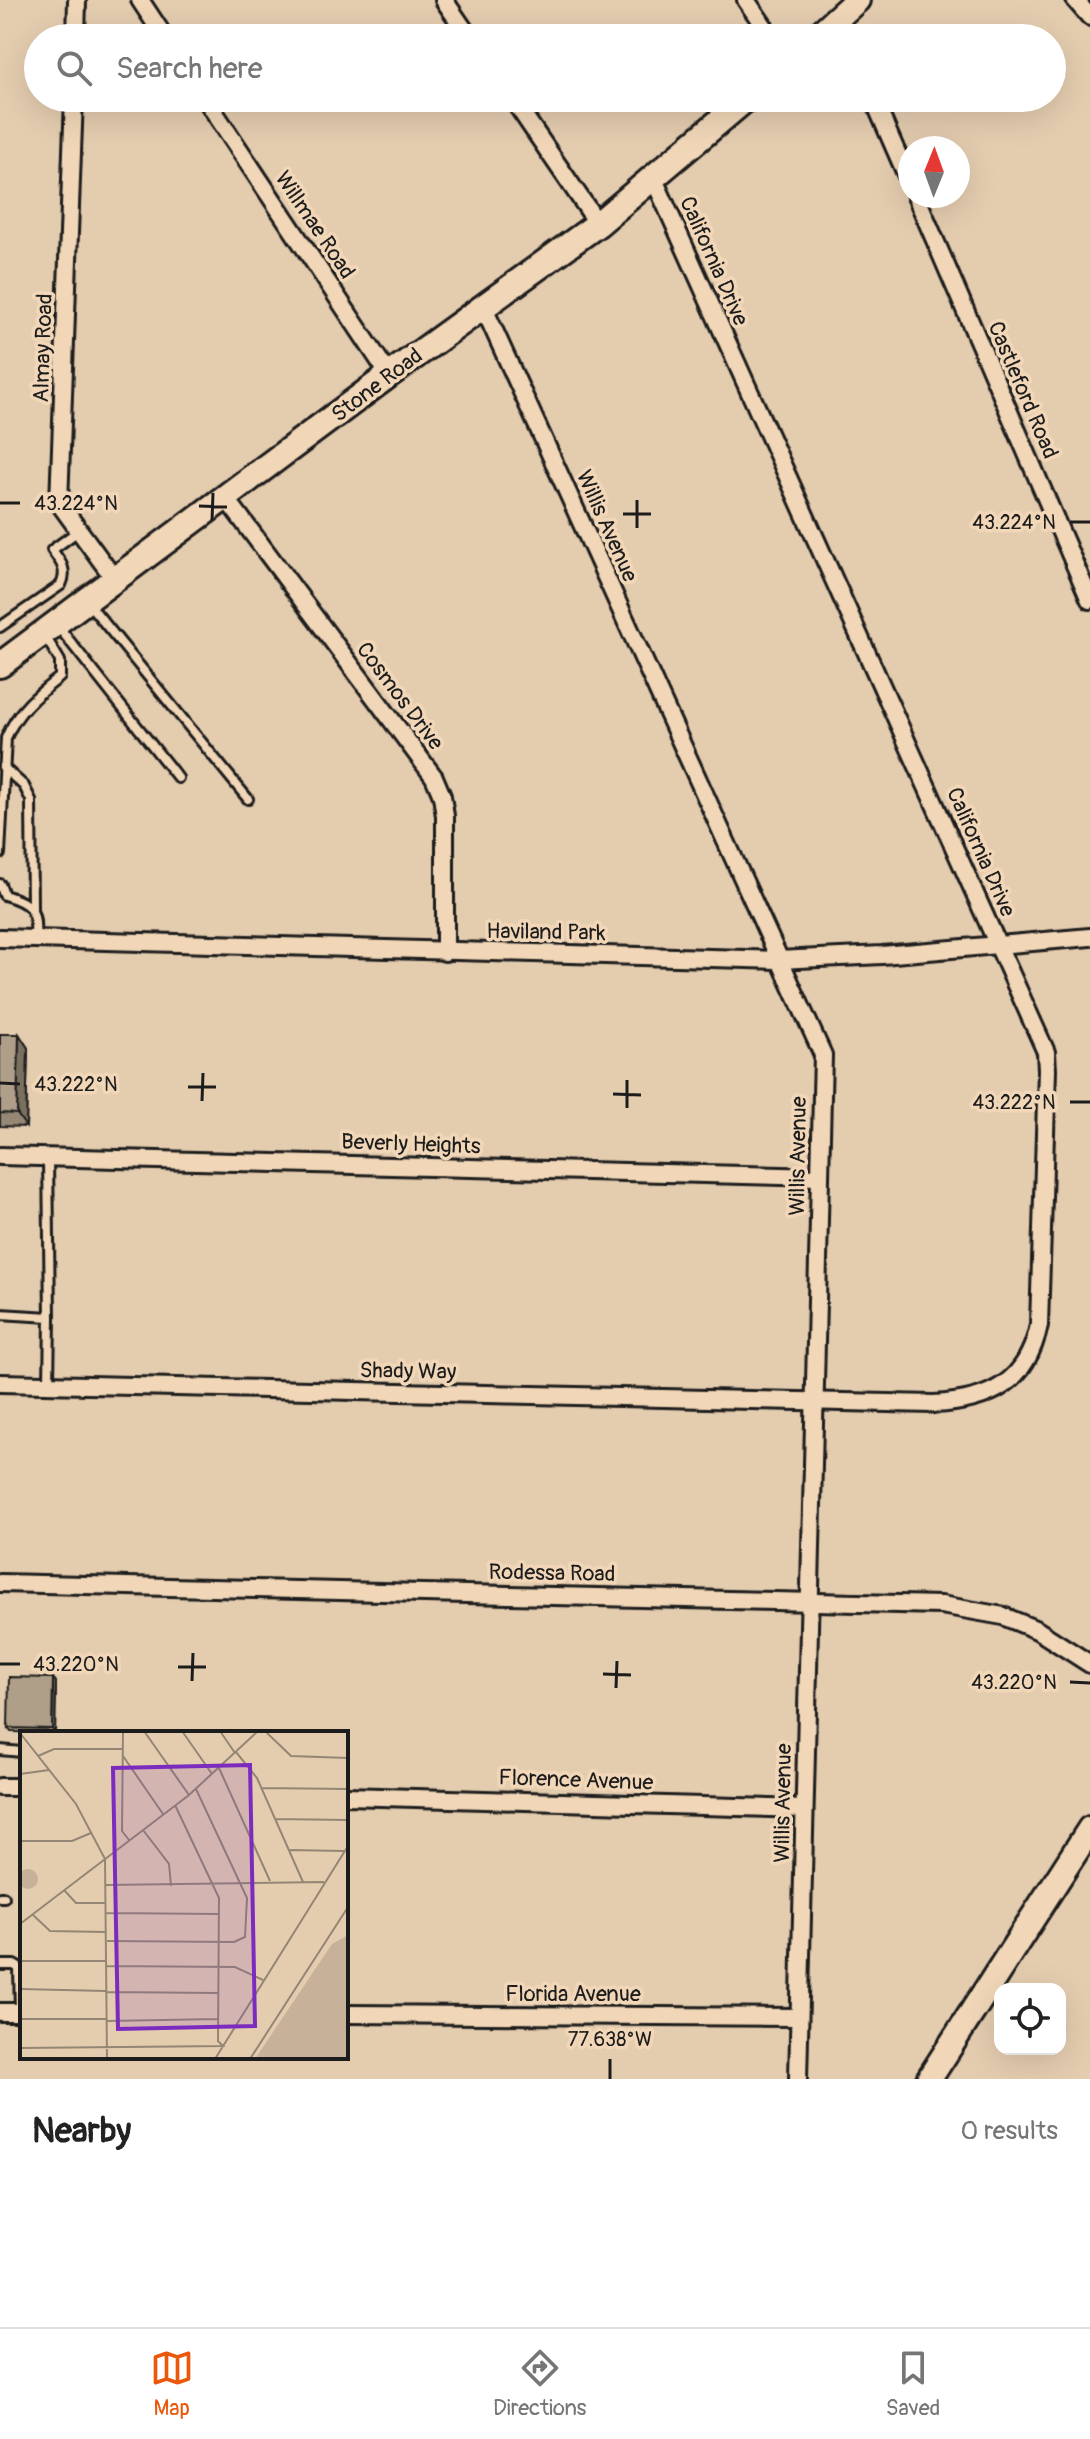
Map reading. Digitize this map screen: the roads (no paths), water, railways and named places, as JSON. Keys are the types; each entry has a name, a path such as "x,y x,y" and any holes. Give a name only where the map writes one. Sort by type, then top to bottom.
{"street":[{"path":"76,24 77,0"},
{"path":"140,0 156,24"},
{"path":"444,0 460,24"},
{"path":"746,0 762,24"},
{"path":"845,24 857,0"},
{"path":"1075,0 1090,17"},
{"name":"Almay Road","path":"73,112 59,503 116,581"},
{"name":"Willmae Road","path":"214,112 389,375"},
{"path":"522,112 598,224"},
{"name":"Stone Road","path":"0,665 389,375 598,224 731,112"},
{"path":"879,112 898,155"},
{"name":"California Drive","path":"654,179 1046,1052 1039,1309 1035,1345 1025,1363 1005,1384 983,1397 960,1403 814,1403"},
{"name":"Castleford Road","path":"921,208 1090,600"},
{"name":"Willis Avenue","path":"483,306 823,1055 798,2079"},
{"name":"Cosmos Drive","path":"226,498 434,777 442,796 445,816 445,952"},
{"name":"Haviland Park","path":"0,938 778,960 1090,937"},
{"name":"Beverly Heights","path":"0,1156 820,1177"},
{"name":"Shady Way","path":"0,1383 814,1403"},
{"name":"Rodessa Road","path":"0,1583 941,1605 976,1609 1020,1622 1090,1664"},
{"name":"Florence Avenue","path":"348,1796 804,1809"},
{"path":"929,2079 1090,1829"},
{"name":"Florida Avenue","path":"348,2014 799,2017"}],"lane":[{"path":"0,627 61,585 65,575 63,566 52,550 78,531"},
{"path":"87,601 248,799"},
{"path":"0,854 6,738 13,722 29,701 60,677 60,661 50,628"},
{"path":"50,628 178,778"},
{"path":"3,767 24,786 31,800 35,939"},
{"path":"0,884 4,895 22,900 32,908"},
{"path":"48,1156 49,1384"},
{"path":"0,1314 50,1317"},
{"path":"0,1750 20,1752"},
{"path":"0,1965 19,1968 20,1990"}]}
